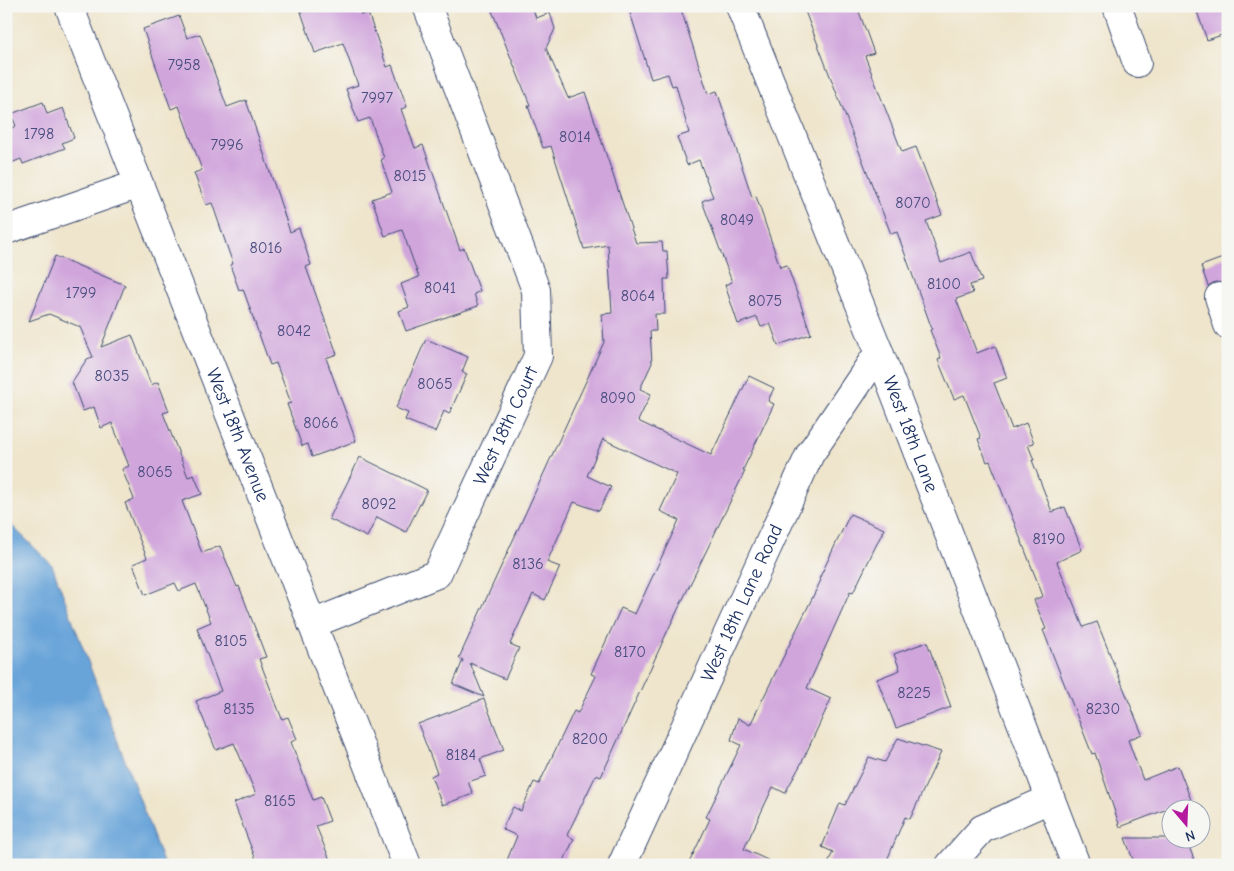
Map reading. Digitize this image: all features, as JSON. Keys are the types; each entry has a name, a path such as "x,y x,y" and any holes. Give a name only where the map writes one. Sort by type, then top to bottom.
{"street":[{"name":"West 18th Avenue","path":"68,6 407,865"},
{"name":"West 18th Court","path":"312,624 437,574 538,356 536,290 427,6"},
{"name":"West 18th Lane","path":"740,6 879,352 1076,865"},
{"path":"1117,6 1137,63"},
{"path":"6,230 138,184"},
{"path":"1219,297 1228,325"},
{"name":"West 18th Lane Road","path":"622,865 810,454 879,352"},
{"path":"950,865 982,828 1050,800"}],"water":[{"path":"6,520 52,565 164,865 6,865"}],"building":[{"path":"299,6 358,6 361,15 368,13 387,67 392,65 407,107 401,109 415,148 423,145 460,250 464,248 480,291 474,294 478,306 406,331 399,311 409,307 401,284 419,277 402,230 385,236 372,199 392,192 381,160 384,158 370,118 358,122 346,89 358,85 343,43 315,53"},
{"path":"490,6 532,6 536,18 550,13 555,29 546,48 568,98 585,92 636,243 662,242 663,251 667,251 669,279 664,279 665,314 655,314 656,331 650,331 652,363 640,389 651,394 638,421 711,455 749,376 774,388 768,401 774,404 743,470 745,471 668,630 601,777 596,775 567,835 574,839 562,865 505,865 517,836 502,829 513,807 521,811 534,782 539,784 574,711 578,713 596,676 591,674 621,608 635,614 679,520 660,511 677,474 603,439 587,476 611,487 599,511 574,502 547,562 560,567 545,600 533,594 510,644 519,648 505,679 470,663 484,697 453,684 463,660 459,658 604,342 602,314 612,313 608,245 584,249 551,146 543,148 528,106 530,105"},
{"path":"628,6 680,6 708,94 717,91 752,197 756,196 780,267 787,265 811,334 778,345 770,323 761,327 757,317 738,324 725,285 732,282 702,201 713,197 699,160 687,165 677,137 689,133 676,85 672,86 668,74 651,79"},
{"path":"803,6 857,6 874,53 865,56 902,152 916,147 942,215 926,221 941,263 971,252 982,281 970,285 973,293 956,299 977,353 995,346 1007,378 994,383 1012,429 1026,423 1034,443 1028,445 1034,460 1032,460 1052,512 1065,507 1082,550 1057,562 1083,627 1097,622 1142,734 1128,740 1143,780 1178,766 1190,798 1162,798 1162,811 1120,827 1095,753 1092,754 1043,630 1046,629 1034,600 1043,596 990,461 987,462 978,439 981,438 964,395 954,399 938,360 941,358 930,330 932,329 897,232 891,234"},
{"path":"1195,6 1228,6 1228,33 1207,40"},
{"path":"179,16 187,38 200,34 227,107 246,100 290,232 299,228 311,265 306,267 337,354 326,358 356,441 312,457 308,444 302,446 287,404 291,403 276,363 270,365 243,289 239,290 230,265 233,264 212,203 206,205 194,173 202,170 179,106 171,109 143,29"},
{"path":"43,102 47,114 63,108 74,138 62,143 65,148 23,164 21,159 6,165 6,130 16,126 11,114"},
{"path":"55,256 125,285 101,347 132,335 151,385 158,382 169,411 163,413 188,477 194,475 202,494 182,501 202,553 220,546 237,587 239,586 266,657 259,659 282,719 288,717 297,739 291,742 313,800 321,797 330,821 316,826 332,865 258,865 234,803 256,794 234,743 216,750 196,701 221,691 197,628 211,622 196,584 179,591 175,583 145,595 133,564 147,558 125,503 134,499 122,469 129,466 112,423 101,428 94,407 83,411 72,382 87,359 93,357 80,327 49,314 29,321"},
{"path":"1228,256 1228,284 1215,282 1208,286 1201,266"},
{"path":"426,339 468,357 462,372 467,374 449,414 444,411 435,432 405,420 408,413 396,408"},
{"path":"360,457 427,490 406,532 377,517 367,537 329,519"},
{"path":"850,514 884,529 853,593 850,592 807,688 831,699 802,762 785,793 773,787 744,849 778,865 688,865 710,819 706,817 741,745 731,740 738,718 750,725 821,580 819,579"},
{"path":"927,642 951,707 896,728 877,679 900,670 894,654"},
{"path":"484,699 504,750 480,759 486,776 468,782 473,794 442,805 431,776 437,773 418,724"},
{"path":"898,738 941,752 910,819 905,817 885,865 827,865 833,852 822,847 840,803 845,805 869,757 885,762"},
{"path":"1125,838 1162,838 1162,848 1190,848 1196,865 1135,865"}]}
